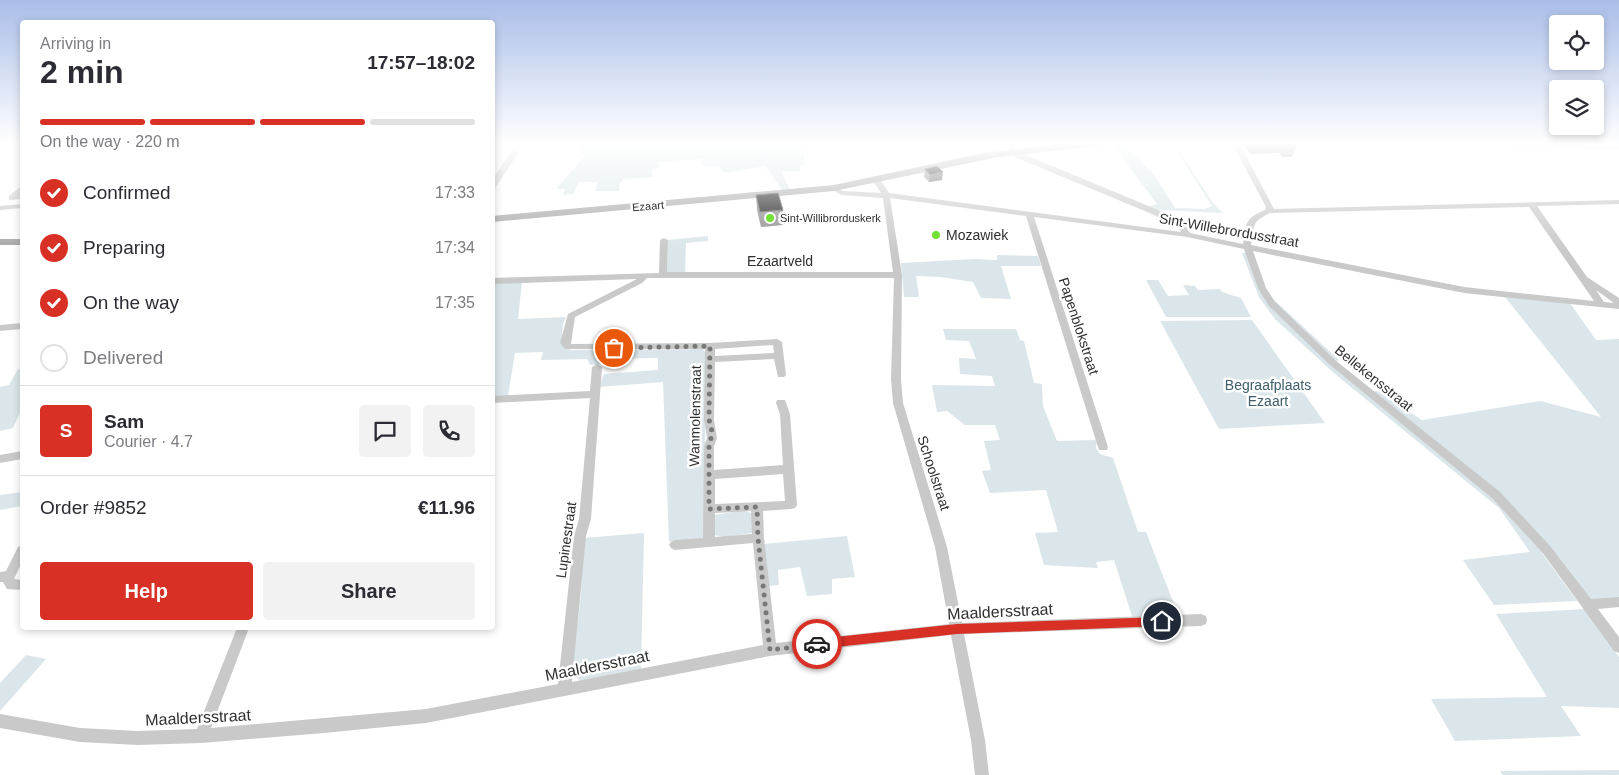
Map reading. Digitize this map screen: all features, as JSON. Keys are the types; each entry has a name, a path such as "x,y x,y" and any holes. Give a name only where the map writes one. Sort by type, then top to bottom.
{"main road":[{"name":"Ezaart","path":"495,219 834,188 888,179"},
{"path":"0,242 20,242"}],"street":[{"path":"1082,179 1181,225 1187,235"},
{"path":"1255,179 1270,205 1269,211 1619,202"},
{"path":"877,182 886,194"},
{"name":"Sint-Willebrordusstraat","path":"834,188 841,193 886,194 1187,235 1464,290 1619,306"},
{"name":"Schoolstraat","path":"886,194 886,206 898,274 896,379 898,403 941,547 978,740 982,775"},
{"path":"1532,205 1601,304"},
{"path":"0,208 20,206"},
{"name":"Bellekensstraat","path":"1269,211 1255,217 1251,222 1247,246 1262,288 1280,312 1354,380 1462,465 1496,495 1546,549 1619,648"},
{"name":"Papenblokstraat","path":"1028,213 1103,447"},
{"path":"662,275 664,240"},
{"name":"Ezaartveld","path":"495,281 662,275 898,274"},
{"name":"Ezaartveld","path":"585,308 639,281 644,276"},
{"path":"1582,276 1619,302"},
{"name":"Wanmolenstraat","path":"585,308 569,320 565,343 568,347 710,346 777,342 778,356 710,358"},
{"path":"0,328 20,326"},
{"name":"Wanmolenstraat","path":"709,542 709,446 712,438 712,427 709,420 710,346"},
{"path":"778,356 780,375"},
{"name":"Lupinestraat","path":"564,690 580,536 586,519 597,366"},
{"path":"495,400 595,394"},
{"path":"709,509 791,504 785,414 781,403"},
{"path":"0,459 20,455"},
{"name":"Wanmolenstraat","path":"709,475 789,469"},
{"path":"757,507 758,538 770,650"},
{"path":"674,545 758,538"},
{"path":"20,553 5,576 11,585 20,585"},
{"path":"1589,605 1619,602"},
{"name":"Maaldersstraat","path":"0,721 80,734 138,738 201,736 426,716 770,650 957,629 1201,620"},
{"path":"201,736 242,630"}],"green space":[{"path":"565,179 624,179 620,183 619,191 595,191 598,182 579,182 573,194 563,195 565,189 556,189"},
{"path":"774,179 785,179 790,190 783,191"},
{"path":"1138,179 1157,179 1175,208 1205,209 1212,206 1195,179 1198,179 1213,203 1223,213 1157,210 1147,207 1157,204"},
{"path":"708,236 708,241 686,243 685,273 667,273 668,240"},
{"path":"1242,253 1246,253 1254,276 1272,298 1339,360 1336,361 1373,392 1377,391 1422,420 1540,401 1601,417 1505,297 1570,303 1596,340 1619,339 1619,598 1591,600 1556,554 1542,553 1577,601 1494,605 1463,560 1530,552 1499,508 1335,374 1275,319 1259,297"},
{"path":"997,255 1038,256 1041,266 1001,266 1011,299 981,298 973,282 941,277 916,276 919,297 904,297 901,263 974,259 997,260"},
{"path":"1146,280 1158,280 1168,296 1189,295 1183,285 1195,286 1198,290 1220,289 1222,292 1241,298 1251,317 1166,317"},
{"path":"522,282 518,319 566,317 563,324 561,344 570,350 703,349 705,352 705,539 669,542 663,382 599,387 604,374 658,370 658,358 609,359 604,364 590,365 587,359 541,360 543,352 515,353 508,396 495,397 495,283"},
{"name":"Begraafplaats Ezaart","path":"1252,320 1325,423 1219,429 1160,321"},
{"path":"943,329 1016,329 1020,340 1024,341 1034,383 1042,384 1043,406 1057,441 1097,440 1096,448 1100,454 1113,458 1138,532 1146,532 1179,617 1133,619 1114,560 1096,562 1098,568 1044,565 1035,533 1058,532 1046,490 990,493 982,471 991,470 984,441 1000,440 995,425 965,425 947,411 937,412 932,385 995,386 992,376 960,374 959,358 976,359 969,341 946,340"},
{"path":"20,368 20,412 13,428 0,431 0,387 9,385"},
{"path":"20,492 20,506 0,510 0,495"},
{"path":"744,510 753,514 752,533 724,537 715,535 713,519 715,515"},
{"path":"644,533 641,670 580,681 572,673 581,594 584,538"},
{"path":"847,536 855,577 832,579 832,594 807,596 800,567 778,570 779,585 768,586 764,544"},
{"path":"1585,609 1619,657 1619,708 1561,706 1581,736 1455,741 1431,699 1547,697 1496,614"},
{"path":"26,655 46,659 0,711 0,683"},
{"path":"1619,770 1619,775 1503,775 1500,771"}],"building":[{"path":"778,193 783,210 760,212 756,195"}],"way so far":[{"path":"614,348 710,346 709,420 712,427 712,438 709,446 709,509 757,507 767,638 770,650 817,644"}],"place":[{"name":"Sint-Willibrorduskerk","path":"770,218"},
{"name":"Mozawiek","path":"936,235"}],"route":[{"path":"817,644 957,629 1162,621"}]}
